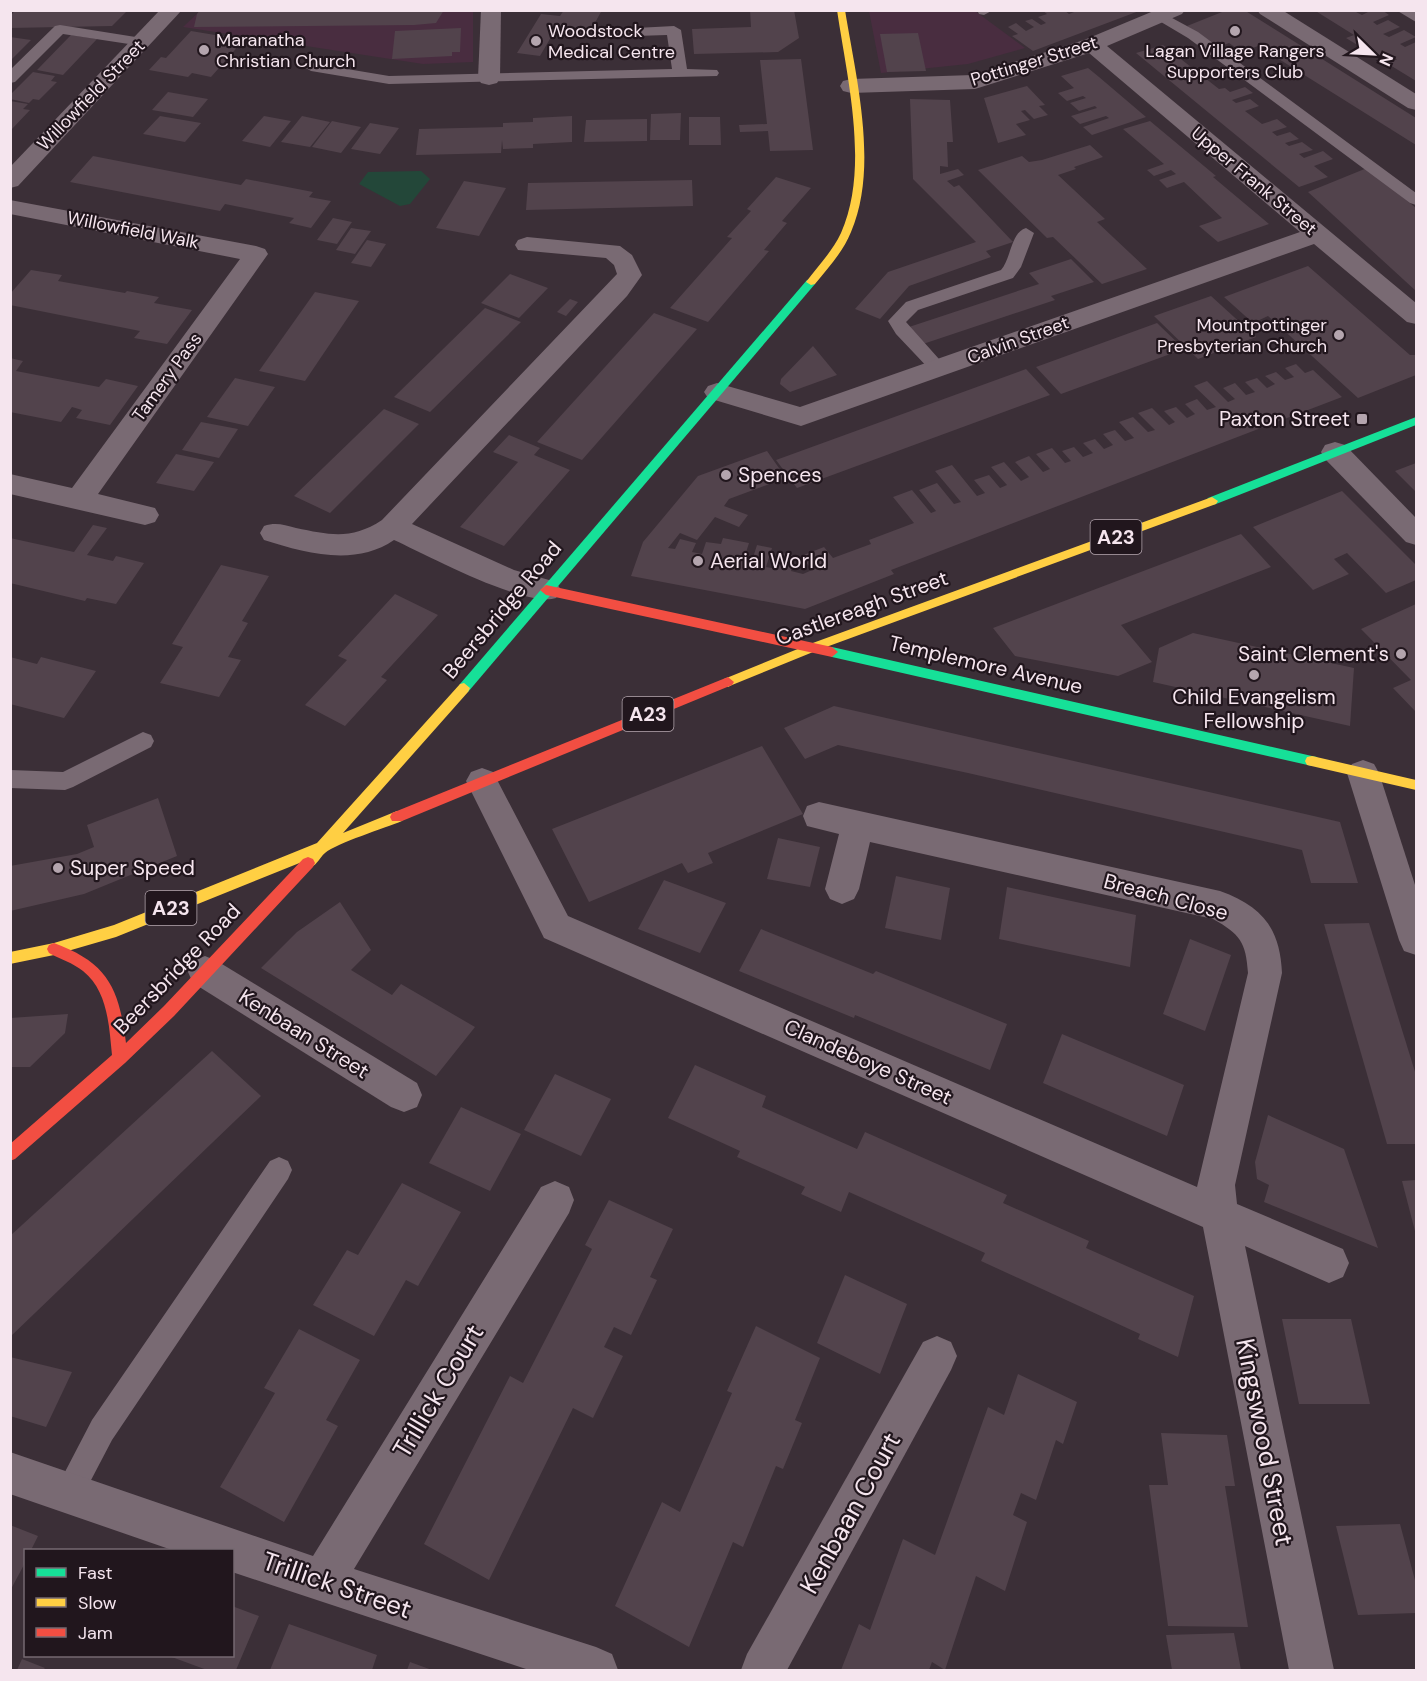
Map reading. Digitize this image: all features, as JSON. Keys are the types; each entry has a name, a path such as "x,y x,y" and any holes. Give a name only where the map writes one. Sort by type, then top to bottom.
{"main road":[{"name":"Beersbridge Road","path":"10,1154 170,1011 326,844 451,704 833,256 848,231 855,205 857,159 851,86 841,10"},
{"name":"Castlereagh Street","path":"326,844 814,647 1189,510 1416,421"},
{"name":"Templemore Avenue","path":"546,590 814,647 1416,785"},
{"name":"A23","path":"10,958 54,949 116,931 326,844"},
{"path":"54,949 92,970 103,988 112,1004 120,1058"}],"street":[{"name":"Willowfield Street","path":"10,181 172,10"},
{"path":"489,78 491,10"},
{"path":"1267,10 1416,103"},
{"name":"Pottinger Street","path":"851,86 975,82 1092,45 1168,13"},
{"name":"Upper Frank Street","path":"1092,45 1416,316"},
{"name":"Willowfield Walk","path":"10,207 256,254"},
{"name":"Calvin Street","path":"717,392 801,417 1318,234"},
{"path":"274,533 340,547 378,539 618,290 630,274 628,264 621,256 610,251 527,245"},
{"name":"Tamery Pass","path":"79,500 256,254"},
{"path":"1335,452 1416,535"},
{"path":"10,484 146,515"},
{"path":"392,527 505,579 546,590"},
{"path":"1363,773 1416,940"},
{"name":"Clandeboye Street","path":"482,781 556,927 1329,1263"},
{"name":"Breach Close","path":"819,816 1221,906 1244,918 1258,933 1265,951 1265,973 1216,1185 1218,1213"},
{"path":"842,889 858,825"},
{"name":"Kenbaan Street","path":"205,972 404,1095"},
{"name":"Trillick Court","path":"322,1581 555,1200"},
{"name":"Kingswood Street","path":"1218,1213 1312,1671"},
{"name":"Kenbaan Court","path":"764,1671 937,1356"},
{"name":"Trillick Street","path":"10,1473 230,1549"},
{"name":"Trillick Street","path":"234,1550 596,1671"}],"lane":[{"path":"1403,10 1416,18"},
{"path":"1168,13 1193,36 1416,200"},
{"path":"10,79 60,30 142,42"},
{"path":"636,32 674,30 680,73"},
{"path":"311,68 389,80 712,73"},
{"path":"938,368 902,330 897,321 912,306 1007,274 1013,267 1026,233"},
{"path":"10,779 65,781 143,741"},
{"path":"69,1493 102,1431 279,1170"}],"shaded area":[{"path":"200,11 473,11 473,62 423,64 183,27"},
{"path":"869,11 975,11 1025,48 968,64 881,73"}],"green space":[{"path":"421,171 430,179 410,204 400,206 359,184 368,172"}],"building":[{"path":"16,10 128,10 112,26 10,28 10,16"},
{"path":"200,10 444,10 436,23 414,25 194,27"},
{"name":"Woodstock Medical Centre","path":"564,10 602,10 591,30 558,25 540,56 517,53 541,14 560,16"},
{"path":"750,10 794,10 799,38 778,52 694,54 692,29 751,27"},
{"path":"1042,10 1064,10 1069,14 1079,10 1139,11 1033,51 1012,36 1018,34 1008,27 1016,23 1026,31 1034,27 1025,21 1032,19 1041,25 1046,23 1038,17 1047,14"},
{"path":"1227,10 1244,10 1416,118 1416,145 1258,46 1242,52 1229,43 1219,47 1187,26"},
{"path":"1314,10 1360,11 1356,12 1362,15 1372,10 1382,10 1389,15 1373,22 1377,25 1388,20 1400,27 1383,34 1389,37 1404,30 1416,37 1400,44 1405,47 1416,42 1416,81 1346,38 1354,35"},
{"path":"461,28 460,52 452,52 452,56 392,59 395,31"},
{"name":"Maranatha Christian Church","path":"191,31 227,37 224,41 241,43 211,77 192,73 188,77 149,70 161,57 166,58"},
{"path":"918,33 926,71 887,72 880,34"},
{"path":"71,35 97,39 63,75 37,70"},
{"path":"10,37 31,40 10,61"},
{"path":"1163,45 1219,89 1225,88 1230,92 1245,87 1253,93 1232,100 1236,103 1250,99 1259,106 1245,111 1262,124 1277,119 1287,127 1272,132 1277,136 1290,132 1299,139 1285,143 1289,146 1302,142 1313,150 1299,154 1304,158 1323,151 1333,159 1314,166 1328,177 1299,187 1136,53"},
{"path":"801,59 813,150 770,151 768,131 740,132 739,125 767,124 760,60"},
{"path":"1088,68 1146,117 1092,135 1083,127 1109,118 1106,116 1080,124 1071,116 1097,108 1095,106 1079,111 1070,103 1086,98 1083,96 1067,101 1058,93 1074,88 1061,76"},
{"path":"33,72 55,76 51,81 57,82 39,100 33,99 29,103 10,99 10,95"},
{"path":"1027,86 1045,105 1039,106 1048,115 1034,119 1025,110 1021,111 1030,120 1016,124 1026,135 998,143 984,98"},
{"path":"168,92 208,99 193,117 152,110"},
{"path":"910,99 950,100 953,142 947,142 948,167 940,166 940,174 958,169 964,175 947,181 954,187 959,185 1013,242 986,251 991,257 909,286 880,319 855,309 888,272 976,242 913,179"},
{"path":"10,101 28,104 23,109 30,110 12,129"},
{"path":"681,113 680,140 650,140 651,114"},
{"path":"160,116 201,123 185,142 143,134"},
{"path":"264,116 291,121 270,147 242,141"},
{"path":"302,116 330,122 310,147 281,142"},
{"path":"572,116 572,142 533,144 533,148 503,149 502,140 501,153 416,155 419,129 503,127 503,123 533,122 533,118"},
{"path":"689,117 720,117 721,145 689,145"},
{"path":"647,119 647,141 584,142 586,120"},
{"path":"332,121 361,127 341,153 312,147"},
{"path":"1150,121 1269,224 1218,242 1199,226 1222,218 1184,182 1167,188 1159,180 1176,174 1171,170 1154,176 1147,170 1164,164 1123,129"},
{"path":"370,123 399,128 380,154 351,149"},
{"path":"1090,145 1103,157 1058,175 1105,219 1097,222 1147,269 1102,284 1053,237 1047,238 978,170 1022,156 1029,162 1042,160"},
{"path":"93,156 241,185 246,179 313,192 309,197 331,201 311,228 289,223 294,218 225,204 220,211 70,182"},
{"path":"1367,168 1416,208 1416,291 1308,192"},
{"path":"776,177 811,188 782,221 787,223 764,250 769,251 708,322 670,308 732,238 727,237 751,211 747,209"},
{"path":"692,180 693,206 526,210 528,183"},
{"path":"464,181 506,188 479,236 436,228"},
{"path":"333,218 352,222 337,244 317,240"},
{"path":"351,228 371,231 355,254 336,250"},
{"path":"367,240 386,244 371,267 351,263"},
{"path":"1071,259 1094,282 1051,296 1055,300 923,344 909,327 1039,284 1029,273"},
{"name":"Mountpottinger Presbyterian Church","path":"1308,266 1410,355 1416,355 1416,375 1358,398 1268,316 1253,323 1224,297"},
{"path":"31,270 62,275 58,281 159,297 154,303 192,310 167,344 134,338 140,331 10,305 10,294"},
{"path":"510,274 548,288 519,318 481,303"},
{"path":"315,292 359,301 305,381 259,371"},
{"path":"1211,296 1256,337 1198,359 1154,316"},
{"path":"570,299 578,302 566,316 557,312"},
{"path":"485,308 521,322 430,412 394,397"},
{"path":"654,313 697,329 582,460 537,442"},
{"path":"1157,323 1184,349 1061,394 1036,367"},
{"path":"813,346 837,375 790,392 780,384 781,379"},
{"path":"10,358 23,361 16,371 99,387 106,379 138,386 110,425 76,418 82,410 72,407 61,422 10,412"},
{"path":"1296,364 1305,373 1313,370 1342,397 891,570 894,574 805,609 631,576 643,542 698,476 767,451 786,478 729,499 724,506 748,515 739,527 715,517 697,540 680,533 668,548 675,549 680,539 696,543 692,552 702,554 706,542 721,544 723,538 749,543 743,562 751,564 757,545 772,548 766,567 777,569 782,553 796,556 791,571 803,574 812,570 801,556 824,547 833,558 871,544 869,540 914,523 893,497 912,490 931,513 936,511 919,490 937,483 954,504 961,502 935,471 952,465 977,496 985,493 974,480 989,475 1000,488 1007,485 991,467 1004,462 1021,481 1029,477 1015,462 1029,456 1043,472 1050,469 1036,454 1052,448 1065,463 1071,461 1062,451 1074,447 1083,457 1093,453 1083,443 1095,439 1104,449 1113,445 1103,434 1115,430 1125,441 1134,438 1119,422 1133,417 1148,432 1155,430 1138,413 1152,408 1169,425 1175,422 1164,411 1176,407 1187,418 1195,414 1185,404 1197,399 1207,410 1216,407 1194,386 1207,381 1228,402 1235,399 1223,388 1235,383 1246,395 1255,392 1245,382 1257,378 1267,388 1275,384 1265,376 1276,372 1285,380 1294,377 1285,368"},
{"path":"1026,369 1050,395 797,488 776,460"},
{"path":"235,378 275,387 248,426 207,417"},
{"path":"384,409 419,424 330,513 294,496"},
{"path":"201,422 238,429 219,458 182,450"},
{"path":"509,435 540,448 534,455 570,470 504,546 460,527 518,462 493,452"},
{"path":"176,454 214,462 194,491 156,483"},
{"path":"1416,463 1416,492 1395,471"},
{"path":"1342,491 1416,565 1416,580 1386,593 1347,553 1334,559 1349,574 1313,590 1253,527"},
{"path":"93,525 107,528 87,555 113,561 116,556 144,563 116,604 87,598 85,601 10,583 10,538 74,552"},
{"path":"1241,534 1271,567 1121,625 1152,662 1118,676 1015,656 993,628"},
{"path":"221,565 269,576 242,621 248,623 228,657 241,660 219,697 160,683 183,647 172,644"},
{"path":"395,594 438,615 381,677 387,680 345,726 305,705 347,660 338,656"},
{"name":"Saint Clement's","path":"1416,604 1416,712 1393,688 1411,680 1361,629"},
{"name":"Child Evangelism Fellowship","path":"1193,633 1354,668 1350,726 1153,682 1159,648"},
{"path":"10,657 37,664 41,657 96,671 64,718 10,704"},
{"path":"834,706 1340,822 1358,883 1311,883 1302,850 968,773 838,745 805,759 784,728"},
{"path":"762,746 803,814 708,853 713,863 688,873 682,863 589,902 552,829"},
{"path":"158,798 177,856 84,894 10,911 10,866 77,854 94,847 87,825"},
{"path":"778,838 820,847 810,887 767,879"},
{"path":"896,876 950,888 941,940 885,928"},
{"path":"664,880 726,903 700,953 638,929"},
{"path":"1007,887 1136,915 1130,967 999,939"},
{"path":"340,902 371,950 351,970 392,995 401,984 475,1027 436,1076 261,968 297,932"},
{"path":"1369,923 1416,1075 1416,1144 1387,1144 1324,924"},
{"path":"761,929 873,974 876,971 1007,1024 990,1070 739,971"},
{"path":"1190,939 1231,955 1205,1031 1163,1014"},
{"path":"68,1014 65,1033 30,1067 10,1067 10,1018"},
{"path":"1062,1034 1184,1085 1167,1136 1043,1083"},
{"path":"212,1051 261,1096 10,1337 10,1236"},
{"path":"695,1065 766,1096 762,1107 857,1149 865,1132 1007,1195 1003,1203 1089,1241 1086,1248 1194,1296 1178,1357 1138,1339 1140,1334 981,1261 985,1253 849,1192 841,1212 801,1194 805,1187 737,1157 740,1151 668,1118"},
{"path":"555,1074 611,1099 581,1156 524,1130"},
{"path":"461,1107 521,1134 490,1191 429,1163"},
{"path":"1268,1115 1344,1149 1378,1248 1264,1202 1269,1185 1257,1179 1255,1162"},
{"path":"1416,1180 1416,1235 1402,1181"},
{"path":"402,1183 461,1212 418,1286 406,1280 374,1336 313,1305 347,1250 358,1255"},
{"path":"609,1200 673,1229 650,1277 657,1280 631,1335 614,1327 604,1347 623,1356 593,1418 573,1408 489,1580 424,1544 510,1376 523,1383 592,1249 585,1245"},
{"path":"845,1275 907,1304 880,1374 817,1343"},
{"path":"1282,1319 1351,1319 1370,1404 1299,1404"},
{"path":"756,1326 820,1358 795,1420 802,1423 783,1469 776,1466 743,1547 733,1542 689,1647 615,1606 662,1502 680,1512 732,1393 727,1391"},
{"path":"299,1329 360,1360 326,1420 338,1426 284,1522 220,1487 275,1393 264,1388"},
{"path":"10,1357 72,1372 46,1427 10,1416"},
{"path":"1018,1374 1077,1402 1063,1444 1056,1440 1036,1500 1021,1493 1013,1515 1027,1522 1005,1591 976,1576 945,1670 932,1662 929,1670 841,1670 859,1624 870,1630 903,1539 935,1555 988,1407 1004,1415"},
{"path":"1161,1433 1227,1435 1235,1486 1225,1486 1248,1627 1168,1626 1149,1485 1168,1485"},
{"path":"1400,1524 1416,1584 1416,1613 1358,1615 1336,1526"},
{"path":"10,1525 38,1536 32,1549 24,1549 24,1565 10,1591"},
{"path":"234,1607 259,1616 236,1670 207,1670 172,1657 234,1657"},
{"path":"289,1624 377,1655 372,1670 270,1670"},
{"path":"1234,1633 1241,1670 1172,1670 1166,1635"},
{"path":"22,1659 45,1668 43,1670 17,1670"},
{"path":"410,1662 432,1670 407,1670"}],"traffic: fast":[{"path":"464,688 811,282"},
{"path":"1212,501 1416,421"},
{"path":"832,652 1312,761"}],"traffic: slow":[{"path":"811,282 833,255 846,233 856,202 859,176 854,90 841,10"},
{"path":"728,682 814,647 1212,501"},
{"path":"308,863 464,688"},
{"path":"1312,761 1416,785"},
{"path":"10,958 54,949 116,931 397,817"}],"traffic: jam":[{"path":"546,590 832,652"},
{"path":"397,817 728,682"},
{"path":"10,1154 120,1058 169,1011 308,863"},
{"path":"54,949 78,960 99,978 113,1010 120,1058"}],"place":[{"name":"Lagan Village Rangers Supporters Club","path":"1235,31"},
{"name":"Woodstock Medical Centre","path":"536,41"},
{"name":"Maranatha Christian Church","path":"204,50"},
{"name":"Mountpottinger Presbyterian Church","path":"1339,335"},
{"name":"Paxton Street","path":"1362,419"},
{"name":"Spences","path":"726,475"},
{"name":"Aerial World","path":"698,561"},
{"name":"Saint Clement's","path":"1401,654"},
{"name":"Child Evangelism Fellowship","path":"1254,675"},
{"name":"Super Speed","path":"58,868"}]}
